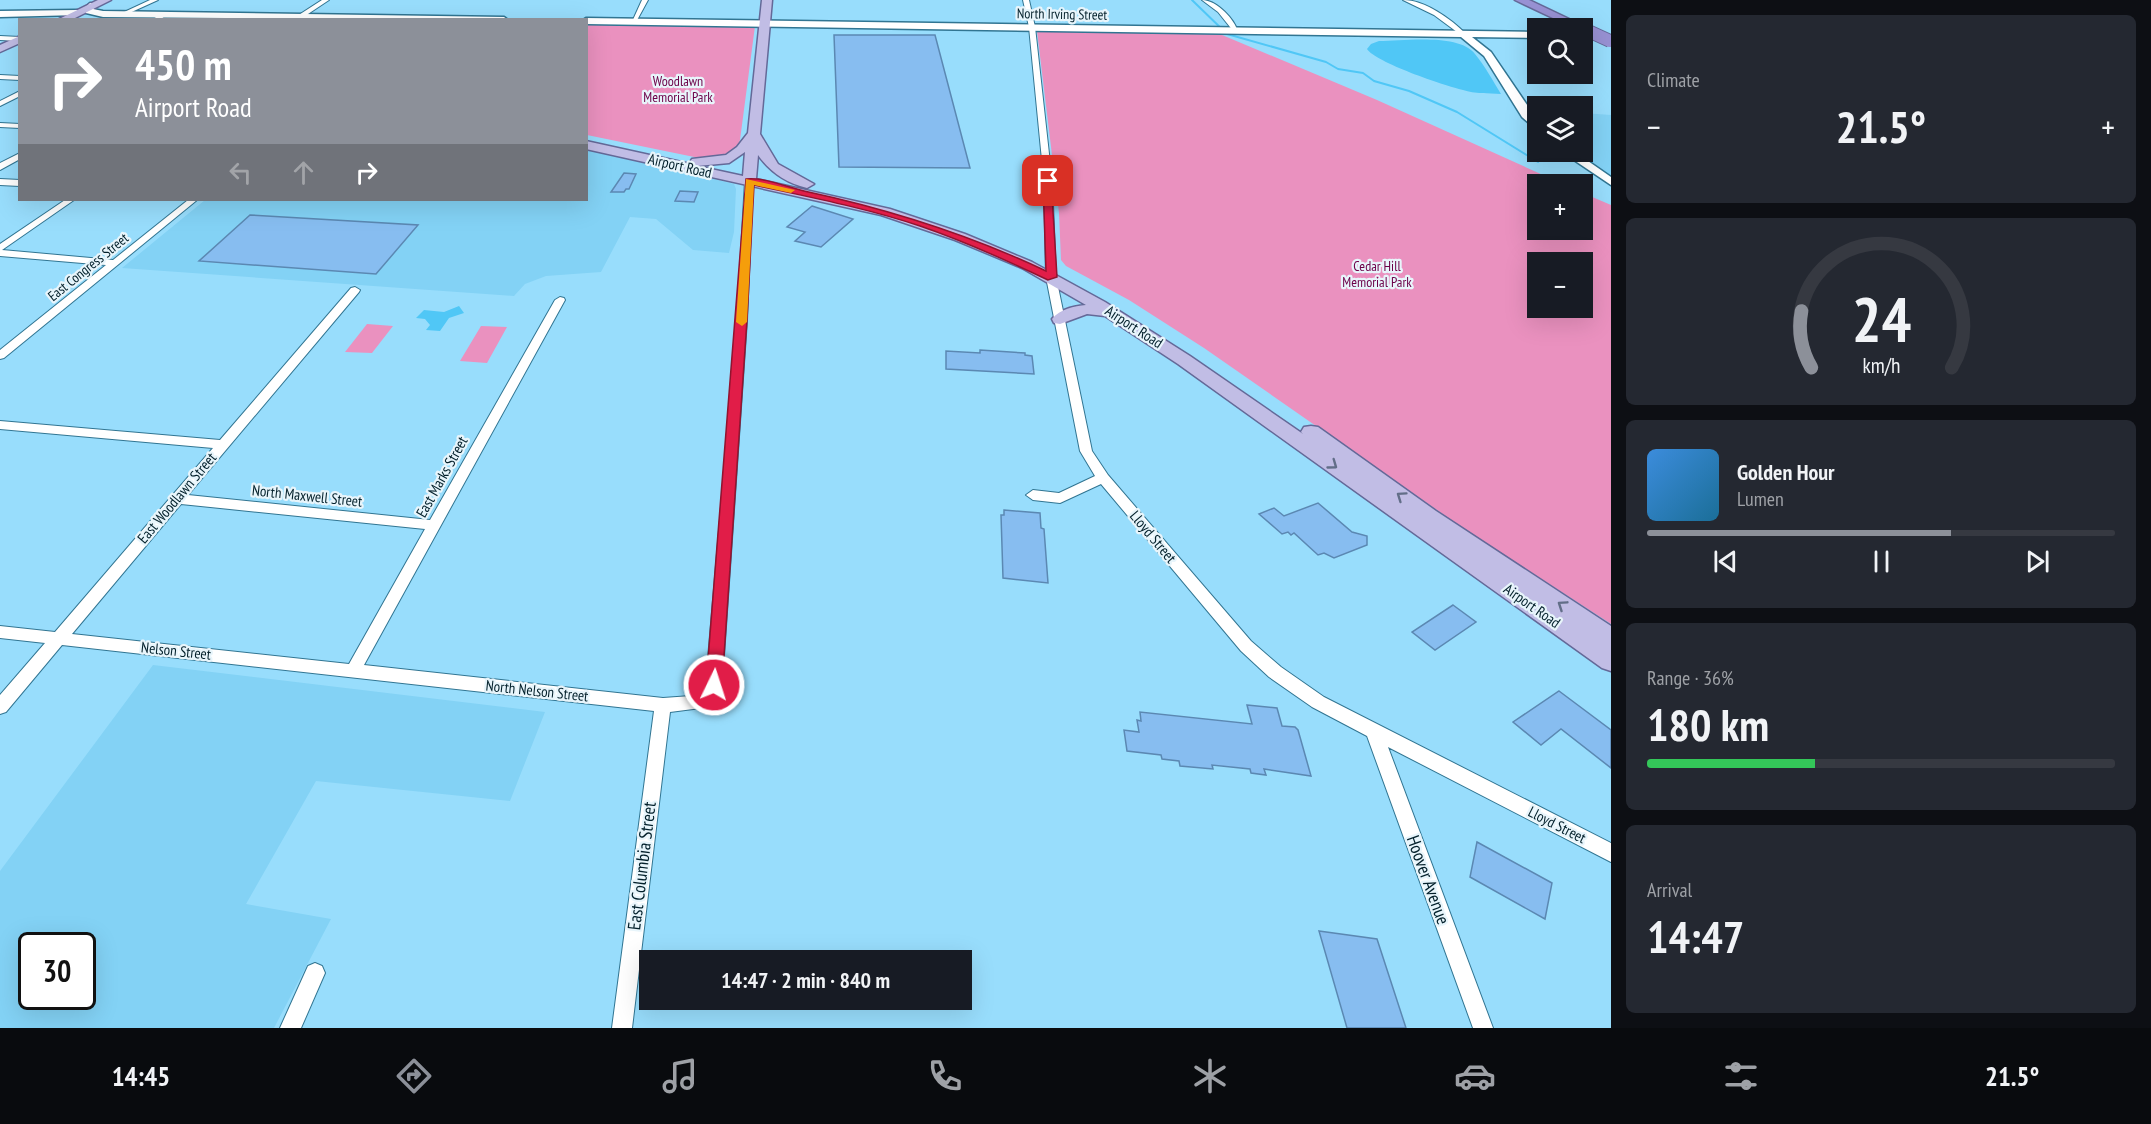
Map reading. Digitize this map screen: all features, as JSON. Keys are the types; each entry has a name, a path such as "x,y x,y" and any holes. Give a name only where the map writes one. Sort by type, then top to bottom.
{"highway":[{"path":"1510,0 1551,18"},
{"path":"1520,0 1555,18"},
{"path":"1593,35 1608,41"}],"main road":[{"path":"66,18 106,0"},
{"path":"750,178 767,0"},
{"path":"0,49 18,40"},
{"path":"692,162 721,161 734,157 740,153 754,134"},
{"path":"754,134 766,159 775,169 814,187"},
{"name":"Airport Road","path":"588,140 692,162 923,224 1051,270 1216,381 1423,530 1611,661"},
{"name":"Airport Road","path":"588,145 750,178 814,187 901,207 939,219 1108,295 1179,341 1429,516 1611,638"},
{"path":"1060,320 1071,313 1088,309 1112,313"}],"street":[{"path":"123,14 155,0"},
{"path":"296,18 326,0"},
{"path":"634,21 645,0"},
{"name":"Lloyd Street","path":"1026,0 1032,27 1048,181 1051,270 1086,451 1103,478 1246,646 1292,685 1318,702 1611,853"},
{"path":"1205,0 1220,11 1236,31"},
{"path":"1406,0 1429,9 1488,54 1527,116"},
{"path":"93,5 89,11 123,14 328,18"},
{"path":"0,14 77,12"},
{"path":"21,15 33,18"},
{"path":"21,15 41,18"},
{"path":"158,18 163,15"},
{"name":"North Irving Street","path":"588,21 1527,35"},
{"path":"0,38 18,39"},
{"path":"0,77 18,78"},
{"path":"0,104 18,94"},
{"path":"0,125 18,126"},
{"path":"0,167 18,156"},
{"path":"1582,162 1611,182"},
{"name":"North Nelson Street","path":"353,671 663,705 694,703 714,685 742,320 750,178"},
{"path":"0,182 18,183"},
{"path":"0,248 69,201"},
{"name":"East Congress Street","path":"0,356 192,201"},
{"path":"0,253 115,263"},
{"name":"East Woodlawn Street","path":"0,707 355,290"},
{"name":"East Marks Street","path":"353,671 560,300"},
{"path":"0,425 223,445"},
{"path":"1033,495 1060,498 1103,478"},
{"name":"North Maxwell Street","path":"177,499 434,525"},
{"name":"Nelson Street","path":"0,632 353,671"},
{"name":"East Columbia Street","path":"622,1028 663,705"},
{"name":"Hoover Avenue","path":"1374,731 1483,1028"},
{"path":"290,1028 315,973"}],"shaded area":[{"path":"1430,40 1457,43 1467,47 1479,59 1501,94 1477,93 1454,88 1396,67 1367,49 1371,44 1379,41"},
{"path":"1593,114 1611,115 1611,176 1590,162 1593,162"},
{"path":"588,148 734,184 736,189 734,232 729,253 693,250 656,219 630,217 601,272 546,276 525,284 514,296 122,268 204,201 588,201"},
{"path":"459,306 464,313 449,318 440,331 426,330 430,325 425,319 416,318 424,310 444,312"},
{"path":"153,665 545,712 510,801 316,781 246,904 331,919 274,1028 0,1028 0,871"}],"green space":[{"name":"Woodlawn Memorial Park","path":"588,23 755,26 740,140 736,151 730,155 704,159 588,135"},
{"name":"Cedar Hill Memorial Park","path":"1039,30 1215,32 1377,100 1541,174 1527,174 1527,240 1593,240 1593,197 1611,205 1611,624 1467,531 1204,348 1129,300 1066,266 1061,260 1059,213 1037,31"},
{"path":"367,324 393,326 372,353 345,352"},
{"path":"481,326 507,327 487,363 460,361"}],"building":[{"path":"834,35 935,35 970,168 839,167"},
{"path":"624,173 636,174 629,189 624,192 611,192"},
{"path":"680,191 698,192 694,202 675,201"},
{"path":"812,206 853,219 821,247 795,241 805,232 787,227"},
{"path":"250,215 418,225 376,274 199,261"},
{"path":"980,350 1025,353 1025,355 1032,356 1034,374 946,369 946,351 980,353"},
{"path":"1318,503 1352,532 1367,536 1367,545 1334,558 1324,553 1318,555 1294,533 1282,534 1259,514 1274,508 1284,516"},
{"path":"1004,510 1040,513 1041,528 1044,529 1048,583 1003,578 1001,515 1004,515"},
{"path":"1453,605 1476,622 1435,650 1412,632"},
{"path":"1559,691 1611,730 1611,768 1561,729 1541,745 1513,722"},
{"path":"1247,705 1277,708 1282,726 1295,727 1298,730 1311,776 1264,769 1266,775 1251,773 1250,769 1212,765 1213,769 1180,766 1179,761 1162,759 1161,755 1127,751 1124,730 1139,732 1137,720 1141,721 1140,712 1252,724"},
{"path":"1477,842 1552,883 1545,919 1470,877"},
{"path":"1319,931 1377,939 1406,1028 1347,1028"}],"waterway":[{"path":"1192,0 1227,34 1326,62 1338,69 1363,73 1374,81 1409,91 1457,112 1527,155"}],"slow traffic":[{"path":"742,322 749,181 791,190"}],"route":[{"path":"714,685 742,320 749,181 885,212 923,224 994,250 1052,277 1048,181"}]}
